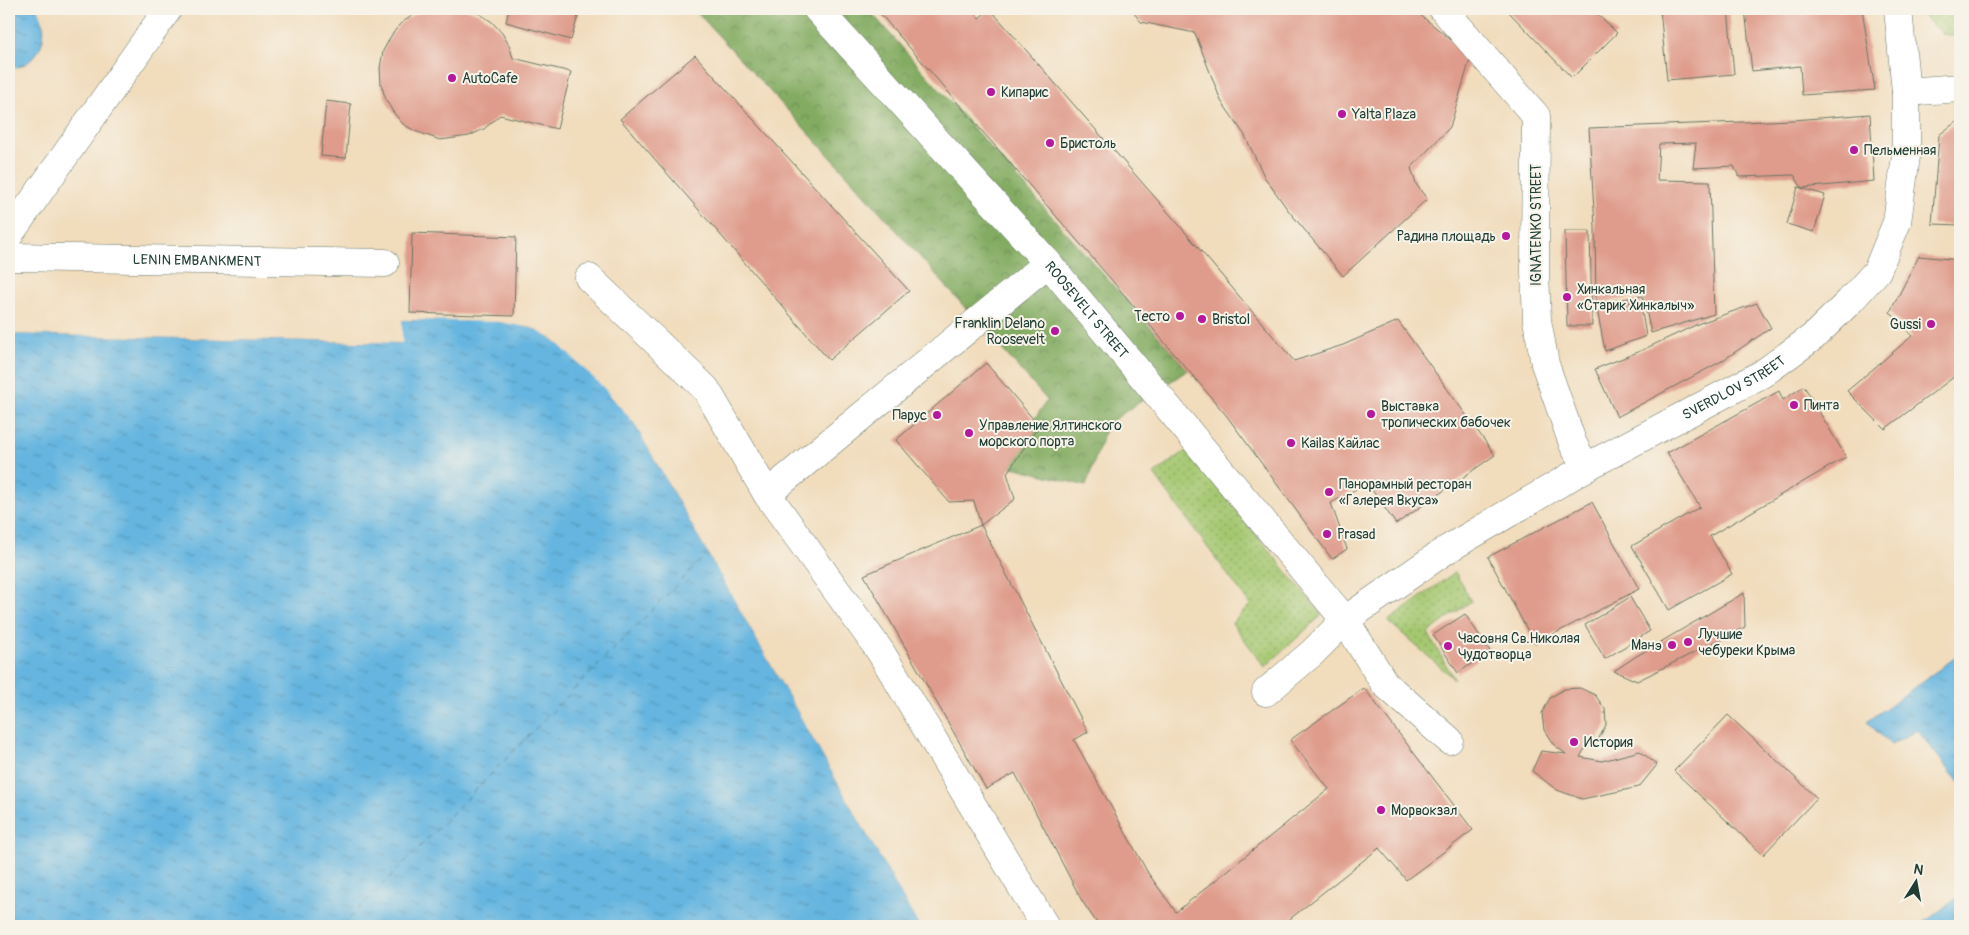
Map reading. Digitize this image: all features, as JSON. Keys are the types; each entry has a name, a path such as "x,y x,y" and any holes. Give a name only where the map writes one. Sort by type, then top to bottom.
{"main road":[{"path":"9,235 168,9"},
{"name":"ROOSEVELT STREET","path":"817,9 1048,264 1344,620 1385,684 1449,740"},
{"name":"IGNATENKO STREET","path":"1443,9 1536,116 1535,272 1537,320 1545,364 1573,444 1586,468"},
{"name":"SVERDLOV STREET","path":"1266,692 1312,653 1344,620 1446,550 1586,468 1762,374 1813,337 1849,302 1877,271 1897,222 1906,156 1906,92 1898,9"},
{"path":"1906,92 1960,88"},
{"name":"LENIN EMBANKMENT","path":"9,257 385,263"},
{"path":"767,494 1048,264"},
{"path":"589,278 706,389 767,494 880,651 1045,926"}],"green space":[{"path":"694,9 868,9 1188,370 1107,424 1086,486 1005,465 1047,400 850,178"},
{"path":"1920,9 1960,9 1960,37 1943,34 1921,14"},
{"path":"1187,450 1322,615 1265,667 1232,623 1250,605 1154,474"},
{"path":"1455,572 1471,601 1428,633 1454,679 1388,621"}],"water":[{"path":"9,9 37,9 44,28 40,47 35,55 19,67 9,69"},
{"path":"401,320 485,321 517,324 531,328 559,344 587,369 613,397 634,423 919,926 9,926 9,334 401,343"},
{"path":"1960,654 1960,784 1917,730 1891,745 1867,722"},
{"path":"1960,896 1960,926 1919,926"}],"pier":[{"path":"413,317 500,319 533,326 556,338 578,358 604,384 636,421 921,926 919,926 634,423 602,386 554,340 532,328 499,322 413,320 402,320 402,343 9,334 9,331 399,341 399,319"}],"building":[{"path":"427,9 467,9 480,14 492,22 502,33 509,45 513,58 571,72 557,129 500,115 484,129 469,136 440,140 415,131 403,124 386,100 381,84 380,68 383,51 400,24 413,15"},
{"path":"509,9 580,9 571,40 506,22"},
{"path":"876,9 972,9 979,18 990,9 1174,219 1294,361 1343,345 1398,321 1495,455 1396,524 1367,483 1331,503 1347,549 1332,559 1226,415"},
{"name":"Yalta Plaza","path":"1131,9 1413,9 1471,56 1450,127 1411,168 1416,184 1427,199 1343,276 1288,210 1265,178 1244,134 1221,101 1195,33 1141,22"},
{"path":"1506,9 1592,9 1617,33 1572,78"},
{"path":"1660,9 1728,9 1734,74 1667,80"},
{"path":"1862,9 1875,90 1802,95 1800,66 1752,71 1745,10"},
{"path":"695,55 909,291 829,360 620,119"},
{"path":"326,101 351,104 346,158 321,156"},
{"path":"1870,114 1874,181 1802,188 1794,175 1739,177 1734,166 1693,168 1696,143 1659,144 1657,180 1710,181 1714,314 1651,333 1643,296 1596,303 1595,227 1589,128 1793,120"},
{"path":"1956,122 1960,122 1960,225 1932,224 1939,135"},
{"path":"1798,187 1825,195 1814,232 1787,224"},
{"path":"1565,231 1590,231 1592,326 1567,326"},
{"path":"412,233 516,237 514,316 410,313"},
{"path":"1919,256 1960,260 1960,375 1959,373 1885,429 1847,391 1912,336 1890,312"},
{"path":"1640,300 1646,336 1605,351 1597,309"},
{"path":"1757,303 1771,328 1720,362 1617,417 1595,369 1638,352 1700,323"},
{"name":"Управление Ялтинского морского порта","path":"986,363 1039,426 1007,473 1015,499 981,525 974,501 949,502 896,440"},
{"path":"1804,386 1846,457 1710,536 1732,574 1669,610 1632,546 1700,507 1667,453 1779,391 1783,400"},
{"path":"1592,502 1639,589 1535,644 1488,557"},
{"path":"981,525 1088,732 1074,740 1148,873 1176,912 1329,789 1290,740 1364,688 1473,830 1406,880 1379,848 1281,926 1099,926 1082,901 1015,773 986,789 864,575"},
{"name":"Лучшие чебуреки Крыма","path":"1744,593 1745,627 1637,681 1614,671 1635,657"},
{"path":"1630,597 1650,631 1605,659 1585,625"},
{"path":"1465,614 1490,651 1458,673 1433,635"},
{"name":"История","path":"1580,688 1595,695 1605,709 1606,725 1598,740 1584,750 1580,757 1602,761 1640,751 1657,765 1639,787 1582,799 1557,790 1532,771 1541,751 1566,754 1553,744 1544,730 1542,713 1550,698 1564,689"},
{"path":"1728,715 1817,798 1763,855 1674,771"}],"ferry route":[{"path":"342,926 707,554"}],"place":[{"name":"AutoCafe","path":"452,78"},
{"name":"Кипариc","path":"991,92"},
{"name":"Yalta Plaza","path":"1342,114"},
{"name":"Бристоль","path":"1050,143"},
{"name":"Пельменная","path":"1854,150"},
{"name":"Радина площадь","path":"1506,236"},
{"name":"Хинкальная «Старик Хинкалыч»","path":"1567,297"},
{"name":"Тесто","path":"1180,316"},
{"name":"Bristol","path":"1202,319"},
{"name":"Gussi","path":"1931,324"},
{"name":"Franklin Delano Roosevelt","path":"1055,331"},
{"name":"Пинта","path":"1794,405"},
{"name":"Выставка тропических бабочек","path":"1371,414"},
{"name":"Парус","path":"937,415"},
{"name":"Управление Ялтинского морского порта","path":"969,433"},
{"name":"Kailas Кайлас","path":"1291,443"},
{"name":"Панорамный ресторан «Галерея Вкуса»","path":"1329,492"},
{"name":"Prasad","path":"1327,534"},
{"name":"Лучшие чебуреки Крыма","path":"1688,642"},
{"name":"Манэ","path":"1672,645"},
{"name":"Часовня Св.Николая Чудотворца","path":"1448,646"},
{"name":"История","path":"1574,742"},
{"name":"Морвокзал","path":"1381,810"}]}
